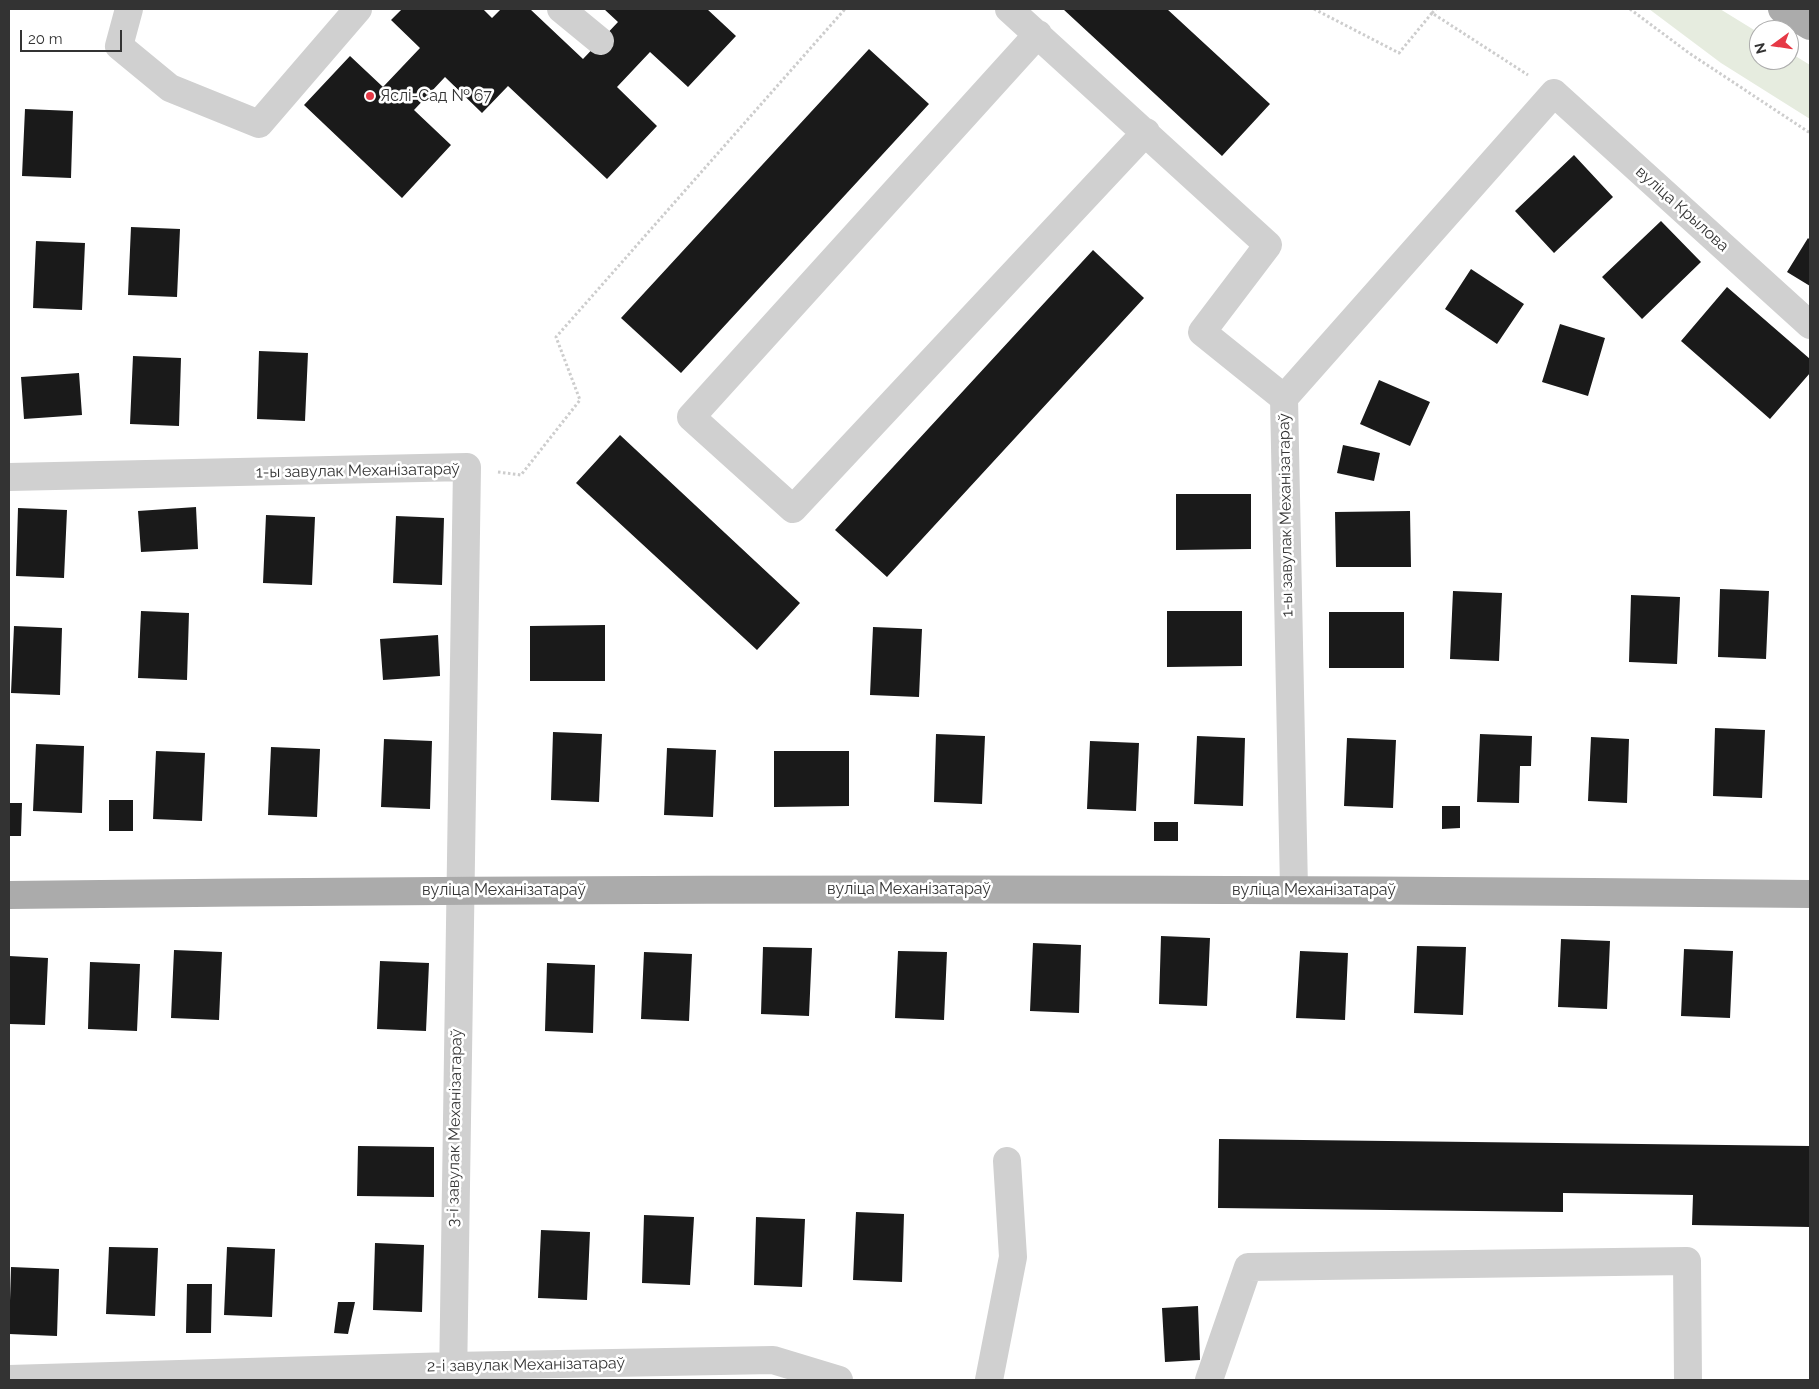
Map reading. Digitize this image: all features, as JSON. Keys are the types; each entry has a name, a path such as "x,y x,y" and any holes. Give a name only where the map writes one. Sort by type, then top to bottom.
{"main road":[{"path":"1782,9 1810,26"},
{"name":"вуліца Механізатараў","path":"9,895 459,890 1294,889 1810,894"}],"street":[{"path":"129,9 119,46 170,88 259,124 358,9"},
{"path":"561,9 600,41"},
{"path":"1010,9 1268,245 1202,332 1284,398"},
{"path":"1038,34 691,417 698,424 793,509 1146,132"},
{"name":"вуліца Крылова","path":"1554,93 1810,325"},
{"name":"1-ы завулак Механізатараў","path":"1294,889 1284,398 1554,93"},
{"name":"1-ы завулак Механізатараў","path":"9,477 467,468 459,890"},
{"name":"3-і завулак Механізатараў","path":"452,1373 459,890"},
{"path":"990,1380 1013,1258 1008,1161"},
{"path":"1209,1380 1248,1266 1687,1262 1688,1380"},
{"name":"2-і завулак Механізатараў","path":"9,1378 452,1373 772,1360 840,1380"}],"path":[{"path":"522,475 580,400 556,337 845,9"},
{"path":"1314,9 1399,54 1436,9"},
{"path":"1630,9 1689,53 1810,133"},
{"path":"1432,13 1554,93"}],"shaded area":[{"path":"1649,9 1720,9 1749,27 1749,70 1799,70 1799,58 1810,65 1810,119 1721,63"}],"building":[{"name":"Яслі-Сад № 67","path":"402,9 483,9 492,18 501,9 530,9 583,59 618,22 604,9 707,9 736,36 688,87 650,52 617,87 657,126 607,179 508,86 482,113 445,77 414,110 451,145 402,198 304,105 350,56 383,87 420,48 391,20"},
{"path":"1063,9 1167,9 1270,104 1222,156"},
{"path":"869,49 929,104 681,373 621,318"},
{"path":"25,109 73,111 71,178 22,176"},
{"path":"1574,155 1613,197 1554,253 1515,211"},
{"path":"1661,221 1701,262 1642,319 1602,277"},
{"path":"131,227 180,229 177,297 128,295"},
{"path":"1808,238 1810,240 1810,286 1787,272"},
{"path":"36,241 85,243 82,310 33,308"},
{"path":"1093,250 1144,298 887,577 835,530"},
{"path":"1471,269 1524,304 1497,344 1445,309"},
{"path":"1727,287 1810,359 1810,373 1770,419 1681,341"},
{"path":"1560,324 1605,338 1588,396 1542,382"},
{"path":"259,351 308,353 305,421 257,419"},
{"path":"133,356 181,358 179,426 130,424"},
{"path":"79,373 82,415 24,419 21,377"},
{"path":"1379,380 1430,402 1410,446 1360,424"},
{"path":"620,435 800,603 757,650 576,483"},
{"path":"1343,445 1380,453 1374,481 1337,473"},
{"path":"1176,494 1251,494 1251,549 1176,550"},
{"path":"196,507 198,549 141,552 138,511"},
{"path":"18,508 67,510 64,578 16,576"},
{"path":"1410,511 1411,567 1336,567 1335,512"},
{"path":"266,515 315,517 312,585 263,583"},
{"path":"396,516 444,518 442,585 393,583"},
{"path":"1720,589 1769,591 1766,659 1718,657"},
{"path":"1453,591 1502,593 1499,661 1450,659"},
{"path":"1631,595 1680,597 1677,664 1629,662"},
{"path":"141,611 189,613 187,680 138,678"},
{"path":"1167,611 1242,611 1242,666 1167,667"},
{"path":"1329,612 1404,612 1404,668 1329,668"},
{"path":"605,625 605,681 530,681 530,626"},
{"path":"14,626 62,628 60,695 11,693"},
{"path":"873,627 922,629 919,697 870,695"},
{"path":"438,635 440,676 383,680 380,639"},
{"path":"1715,728 1765,730 1762,798 1713,796"},
{"path":"553,732 602,734 599,802 551,800"},
{"path":"936,734 985,736 982,804 934,802"},
{"path":"1480,734 1532,736 1531,766 1520,766 1519,803 1477,802"},
{"path":"1197,736 1245,738 1243,806 1194,804"},
{"path":"1591,737 1629,739 1627,803 1588,801"},
{"path":"1347,738 1396,740 1393,808 1344,806"},
{"path":"384,739 432,741 430,809 381,807"},
{"path":"1090,741 1139,743 1136,811 1087,809"},
{"path":"36,744 84,746 82,813 33,811"},
{"path":"271,747 320,749 317,817 268,815"},
{"path":"667,748 716,750 713,817 664,815"},
{"path":"156,751 205,753 202,821 153,819"},
{"path":"774,751 849,751 849,806 774,807"},
{"path":"109,800 133,800 133,831 109,831"},
{"path":"9,803 22,803 21,836 9,836"},
{"path":"1442,806 1460,806 1460,828 1442,829"},
{"path":"1154,822 1178,822 1178,841 1154,841"},
{"path":"1161,936 1210,938 1207,1006 1159,1004"},
{"path":"1561,939 1610,941 1607,1009 1558,1007"},
{"path":"1033,943 1081,945 1079,1013 1030,1011"},
{"path":"1417,946 1466,947 1463,1015 1414,1013"},
{"path":"763,947 812,948 809,1016 761,1014"},
{"path":"1684,949 1733,951 1730,1018 1681,1016"},
{"path":"174,950 222,952 219,1020 171,1018"},
{"path":"898,951 947,952 944,1020 895,1018"},
{"path":"1300,951 1348,953 1345,1020 1296,1018"},
{"path":"644,952 692,954 689,1021 641,1019"},
{"path":"9,956 48,958 45,1025 9,1024"},
{"path":"380,961 429,963 426,1031 377,1029"},
{"path":"90,962 140,964 137,1031 88,1029"},
{"path":"547,963 595,965 593,1033 545,1031"},
{"path":"1219,1139 1810,1146 1810,1227 1692,1225 1693,1195 1563,1193 1563,1212 1218,1208"},
{"path":"358,1146 434,1147 434,1197 357,1196"},
{"path":"856,1212 904,1214 902,1282 853,1280"},
{"path":"644,1215 694,1217 690,1285 642,1283"},
{"path":"756,1217 805,1219 802,1287 754,1285"},
{"path":"541,1230 590,1232 587,1300 538,1298"},
{"path":"375,1243 424,1245 422,1312 373,1310"},
{"path":"109,1247 158,1248 155,1316 106,1314"},
{"path":"227,1247 275,1249 272,1317 224,1315"},
{"path":"11,1267 59,1269 57,1336 9,1334"},
{"path":"187,1284 212,1284 211,1333 186,1333"},
{"path":"338,1302 355,1302 348,1334 334,1333"},
{"path":"1198,1306 1200,1360 1165,1362 1162,1308"}],"place":[{"name":"Яслі-Сад № 67","path":"370,96"}]}
